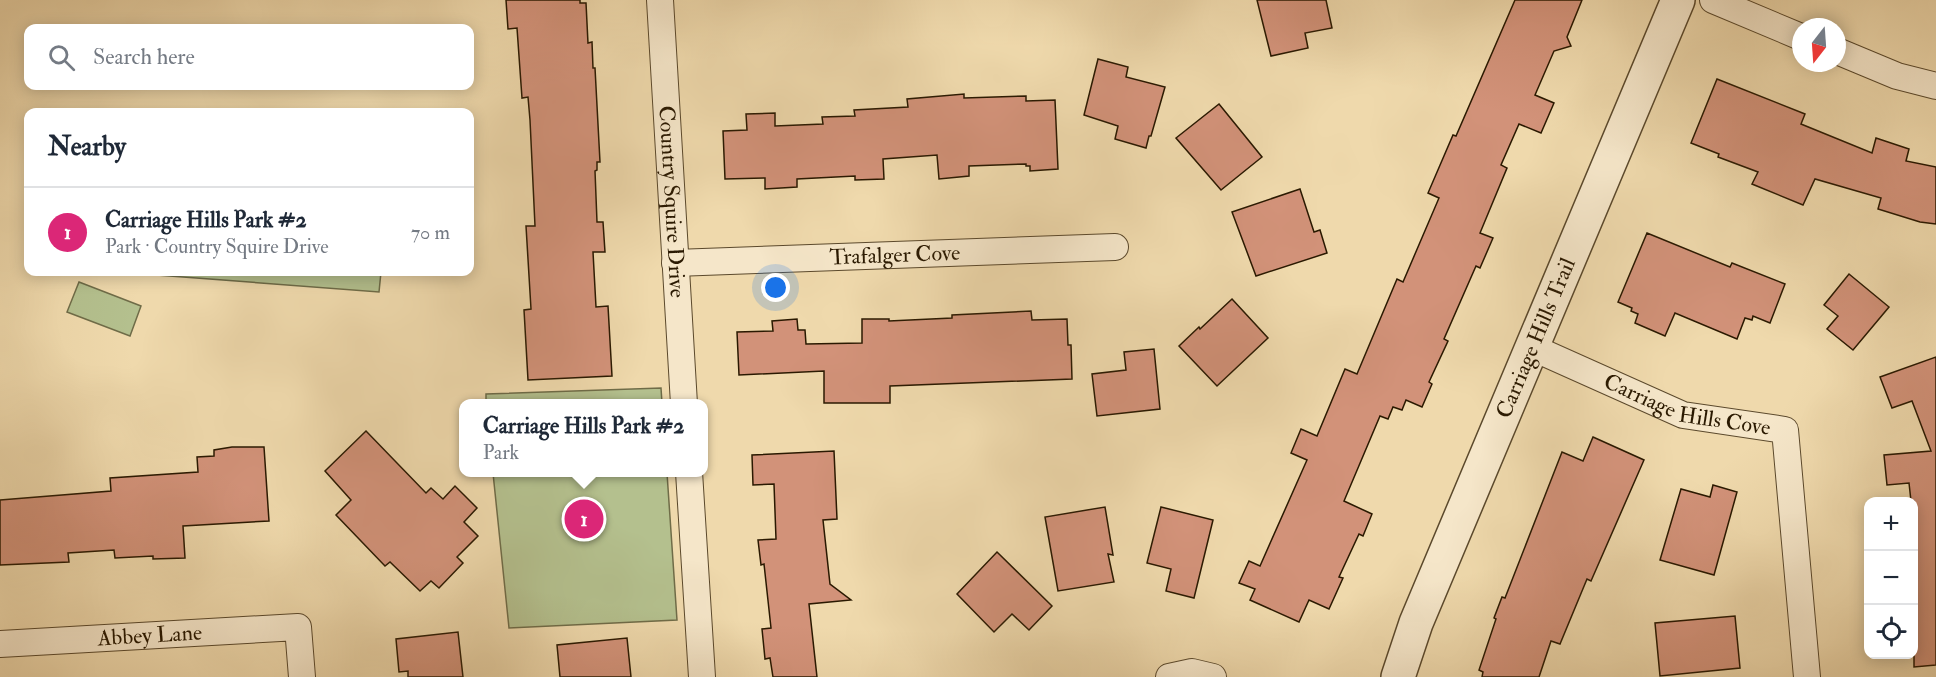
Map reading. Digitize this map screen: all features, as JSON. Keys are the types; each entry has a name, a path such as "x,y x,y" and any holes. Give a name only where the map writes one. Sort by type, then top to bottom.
{"street":[{"name":"Country Squire Drive","path":"660,0 684,399"},
{"name":"Carriage Hills Trail","path":"1398,677 1416,623 1678,0"},
{"path":"1713,0 1792,33"},
{"path":"1846,55 1897,76 1936,86"},
{"name":"Trafalger Cove","path":"675,263 1115,247"},
{"name":"Carriage Hills Cove","path":"1531,347 1683,415 1785,430 1807,677"},
{"path":"689,477 702,677"},
{"name":"Abbey Lane","path":"0,644 298,627 302,677"},
{"path":"1169,677 1191,672 1213,677"}],"green space":[{"path":"170,276 381,276 379,292"},
{"path":"79,282 141,306 130,336 67,312"},
{"path":"661,388 662,399 486,399 486,394"},
{"path":"493,477 667,477 677,620 509,628"}],"building":[{"path":"506,0 580,0 580,3 586,3 588,43 592,42 593,68 595,68 600,162 597,162 595,171 597,222 603,222 605,252 593,252 596,307 608,306 612,376 528,380 524,310 531,309 526,226 535,226 530,120 528,97 522,98 517,28 508,29"},
{"path":"1257,0 1326,0 1332,28 1305,33 1308,48 1271,56"},
{"path":"1515,0 1582,0 1567,37 1571,46 1554,51 1535,95 1554,103 1541,133 1519,124 1501,165 1507,168 1480,233 1493,238 1480,268 1476,266 1444,339 1448,341 1429,382 1432,384 1422,407 1406,400 1402,410 1393,407 1388,419 1380,416 1344,501 1372,514 1363,536 1359,534 1339,577 1343,578 1329,609 1309,600 1299,622 1250,600 1255,589 1239,583 1249,561 1260,566 1307,460 1291,453 1301,429 1317,436 1345,369 1357,374 1397,279 1403,282 1439,198 1428,193 1453,135 1456,136"},
{"path":"1098,59 1128,67 1126,77 1165,87 1146,148 1115,139 1118,126 1084,115"},
{"path":"1717,79 1805,114 1801,124 1872,153 1876,138 1909,149 1906,161 1936,167 1936,224 1920,222 1878,209 1881,198 1815,179 1803,205 1752,184 1758,172 1718,157 1719,154 1691,143"},
{"path":"964,94 964,98 1026,96 1026,101 1055,100 1058,169 1030,171 1030,166 1026,164 969,166 969,176 939,179 937,155 883,159 884,179 855,180 855,176 797,179 797,187 765,189 765,178 725,179 723,131 747,130 746,114 775,113 775,126 823,124 822,117 855,116 854,110 908,107 907,99"},
{"path":"1219,104 1262,157 1221,190 1176,138"},
{"path":"1300,189 1314,232 1320,230 1327,253 1256,276 1232,212"},
{"path":"1647,233 1730,267 1732,263 1785,284 1770,323 1753,316 1752,320 1745,318 1737,339 1675,313 1665,336 1635,323 1638,314 1631,311 1632,308 1618,302"},
{"path":"1849,274 1889,307 1853,350 1827,329 1838,316 1824,305"},
{"path":"1232,299 1268,338 1217,386 1179,346"},
{"path":"1031,311 1032,320 1067,319 1068,345 1071,345 1072,379 890,386 890,403 824,403 824,371 739,375 737,332 773,331 772,321 797,319 798,330 805,330 806,344 862,343 862,319 889,319 889,321"},
{"path":"1154,349 1160,409 1097,416 1092,374 1126,370 1124,352"},
{"path":"1936,357 1936,665 1914,667 1914,659 1918,659 1918,497 1911,497 1909,483 1887,485 1884,455 1931,451 1912,401 1892,408 1880,377"},
{"path":"366,431 426,493 431,488 443,499 455,486 477,508 464,522 478,536 457,557 463,563 439,588 431,581 420,591 390,562 385,566 336,515 351,500 325,471"},
{"path":"1593,437 1644,460 1591,581 1587,579 1560,644 1551,641 1539,677 1482,677 1483,672 1479,670 1496,619 1494,618 1502,597 1505,598 1562,452 1583,461"},
{"path":"232,447 264,447 269,521 183,526 185,558 153,559 153,556 115,558 114,550 68,553 69,562 0,565 0,500 111,491 110,478 198,472 197,457 214,456 214,450"},
{"path":"834,451 837,519 823,520 830,584 851,600 809,604 817,677 773,677 770,658 765,659 762,629 771,628 764,564 761,565 758,540 776,539 774,484 753,485 752,455"},
{"path":"1713,485 1737,492 1714,575 1660,560 1681,489 1710,497"},
{"path":"1105,507 1113,555 1108,554 1114,582 1058,591 1045,517"},
{"path":"1161,507 1213,520 1194,598 1166,591 1171,569 1147,563"},
{"path":"997,552 1052,606 1029,630 1012,614 994,632 957,594"},
{"path":"1735,616 1740,668 1660,676 1655,623"},
{"path":"458,632 463,677 408,677 408,671 399,672 396,639"},
{"path":"627,638 631,677 560,677 557,645"}],"place":[{"name":"Carriage Hills Park #2","path":"584,519"}]}
